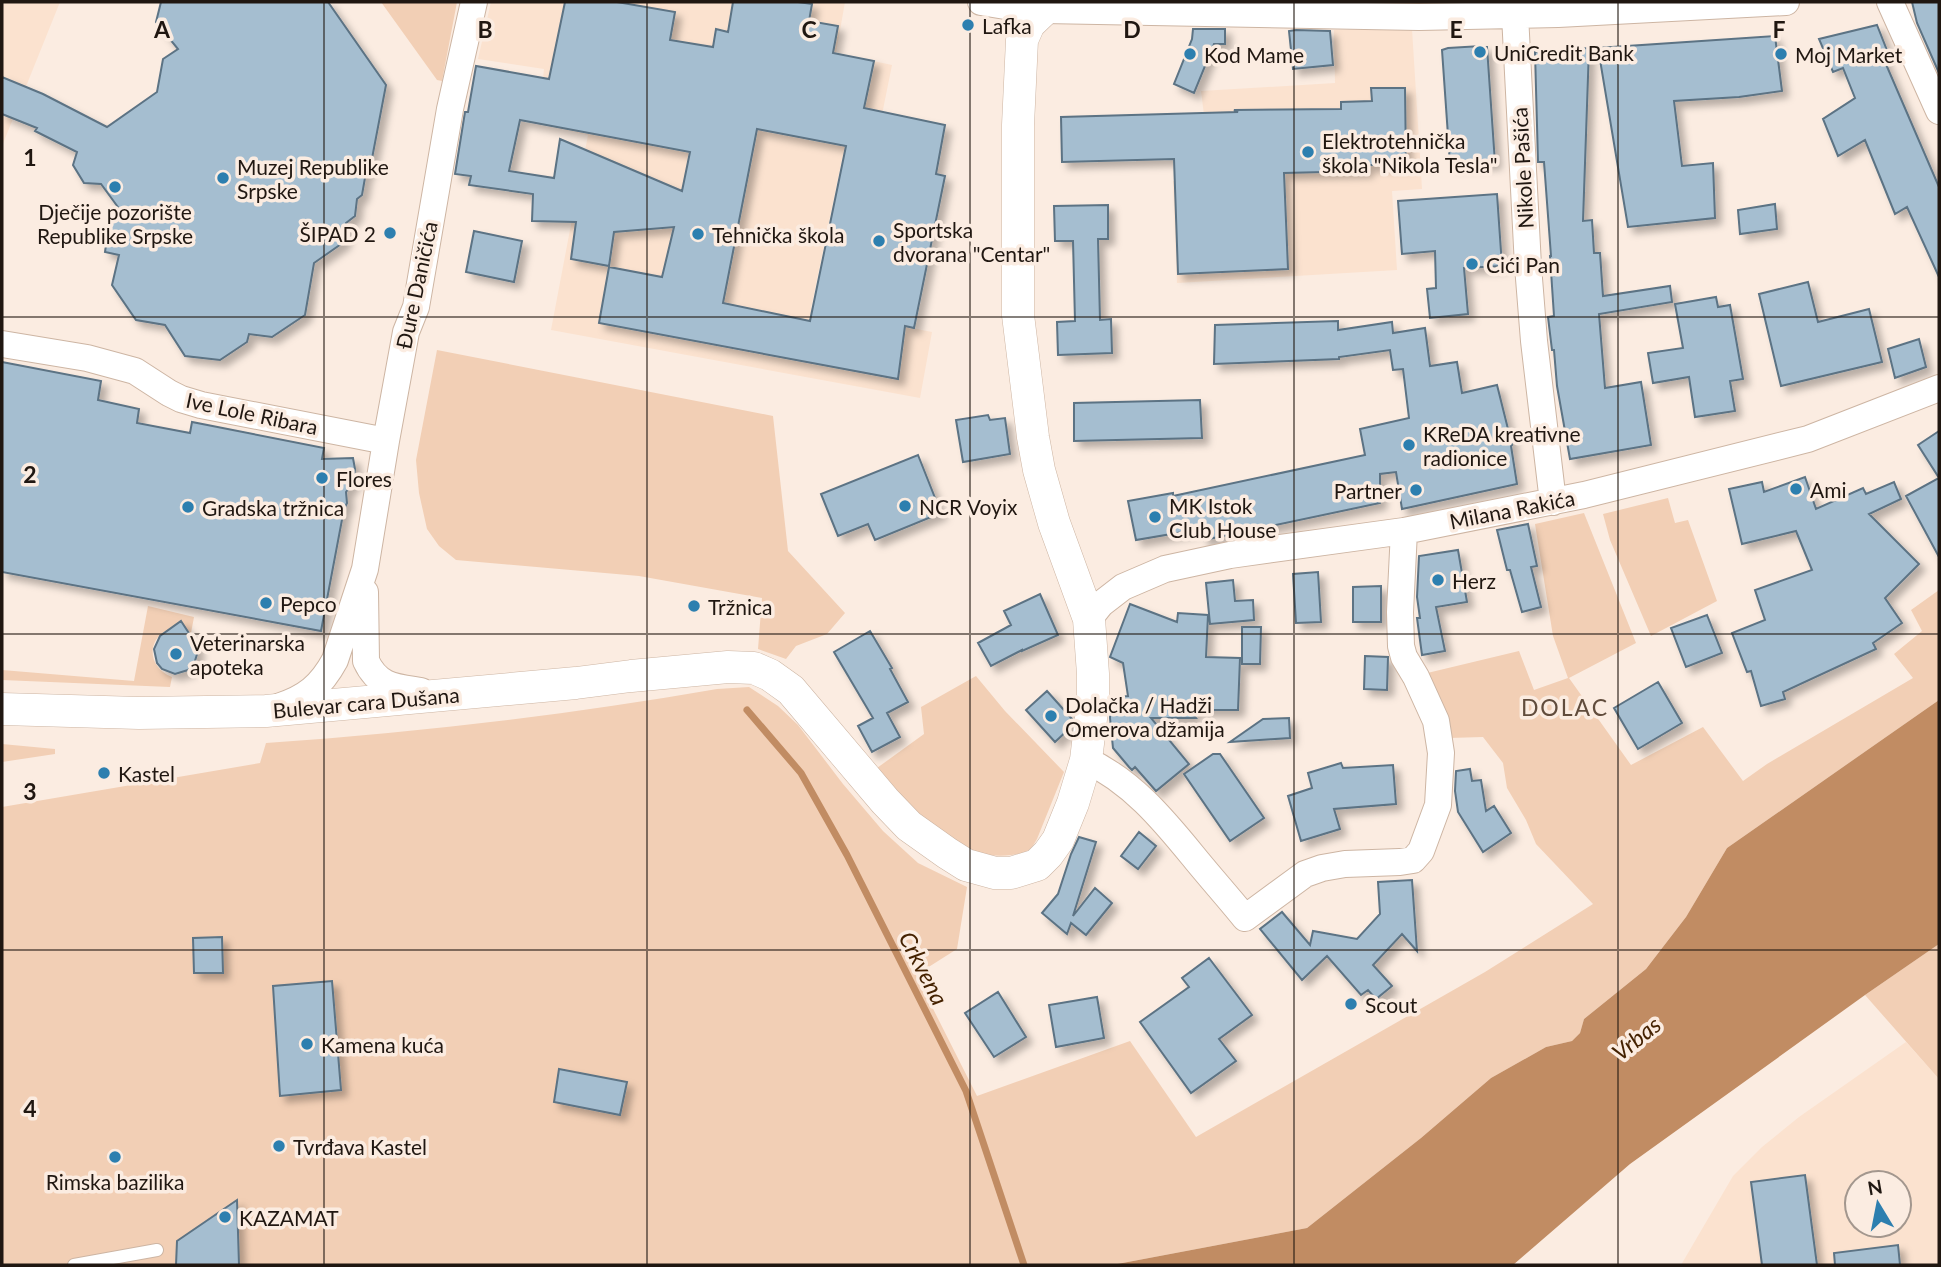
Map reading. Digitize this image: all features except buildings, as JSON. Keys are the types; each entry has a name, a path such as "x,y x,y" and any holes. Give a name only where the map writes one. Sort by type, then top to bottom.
{"street":[{"name":"Đure Daničića","path":"266,710 299,700 328,672 335,660 365,569 406,332 416,307 450,109 474,2"},
{"path":"981,2 1023,9 1048,6 1419,17 1516,9 1689,8 1786,2"},
{"path":"1890,2 1939,111"},
{"name":"Bulevar cara Dušana","path":"2,709 139,713 266,710 728,667 754,668 770,675 791,690 909,826 966,865 1011,873 1037,865 1058,840 1073,803 1086,760 1093,702 1089,619 1054,523 1039,470 1018,315 1018,125 1022,40 1029,24 1048,6"},
{"name":"Nikole Pašića","path":"1516,9 1528,266 1553,502"},
{"name":"Ive Lole Ribara","path":"2,344 87,358 128,369 145,376 175,396 201,405 386,440"},
{"name":"Milana Rakića","path":"1089,619 1101,604 1123,587 1165,569 1230,555 1404,531 1553,502 1808,439 1939,388"},
{"path":"1086,760 1132,789 1156,811 1245,918 1313,871 1345,864 1413,860 1421,851 1438,805 1441,778 1440,739 1430,709 1401,646 1404,531"},
{"name":"Đure Daničića","path":"365,569 366,661 371,671 387,685 453,694"}],"lane":[{"path":"74,1265 157,1250"}],"shaded area":[{"path":"2,2 60,2 2,146"},
{"path":"381,2 457,2 442,81 437,80"},
{"name":"Tehnička škola","path":"491,2 845,2 836,53 892,65 873,159 843,154 811,308 932,332 920,398 551,330 588,135 538,124 544,69 478,59"},
{"name":"Elektrotehnička škola \"Nikola Tesla\"","path":"1412,29 1422,189 1392,191 1397,270 1177,283 1173,181 1197,180 1205,123 1201,91 1335,83 1334,30"},
{"path":"437,350 773,416 788,551 845,613 827,634 796,646 786,659 758,649 762,598 639,576 456,560 439,546 427,529 419,493 416,460"},
{"path":"1668,498 1675,523 1688,520 1717,601 1651,636 1610,540 1603,514"},
{"path":"1584,513 1636,643 1569,678 1631,765 1703,727 1743,781 1767,764 1913,678 1894,654 1922,631 1911,610 1939,590 1939,700 1727,848 1686,917 1646,969 1584,1019 1580,1033 1572,1041 1546,1047 1491,1078 1421,1138 1307,1228 1112,1265 2,1265 2,807 260,763 266,743 492,722 717,689 749,687 778,706 798,725 883,831 918,863 967,887 957,949 916,975 977,1096 1130,1041 1196,1137 1485,972 1593,904 1536,844 1526,820 1507,788 1503,763 1483,737 1449,738 1419,675 1519,651 1534,690 1568,678 1553,636 1535,524"},
{"path":"148,606 194,617 191,633 169,629 155,642 154,660 160,669 172,677 170,687 2,680 2,670 134,681"},
{"path":"976,676 1005,711 1064,772 1037,839 1027,851 1011,855 991,855 971,850 953,841 919,814 877,768 924,734 921,707"},
{"path":"2,744 55,749 55,754 2,762"},
{"path":"1939,944 1939,1079 1865,995"},
{"path":"1906,1042 1939,1079 1939,1265 1681,1265 1733,1176 1762,1147 1799,1117"}],"water":[{"name":"Vrbas","path":"1939,700 1939,944 1630,1164 1513,1265 1112,1265 1307,1228 1421,1138 1491,1078 1546,1047 1572,1041 1580,1033 1584,1019 1646,969 1686,917 1727,848"}],"waterway":[{"name":"Crkvena","path":"747,710 801,773 847,855 966,1091 1024,1265"}],"place":[{"name":"Lafka","path":"968,25"},
{"name":"UniCredit Bank","path":"1480,52"},
{"name":"Kod Mame","path":"1190,54"},
{"name":"Moj Market","path":"1781,54"},
{"name":"Elektrotehnička škola \"Nikola Tesla\"","path":"1308,152"},
{"name":"Muzej Republike Srpske","path":"223,178"},
{"name":"Dječije pozorište Republike Srpske","path":"115,187"},
{"name":"ŠIPAD 2","path":"390,233"},
{"name":"Tehnička škola","path":"698,234"},
{"name":"Sportska dvorana \"Centar\"","path":"879,241"},
{"name":"Cići Pan","path":"1472,264"},
{"name":"KReDA kreativne radionice","path":"1409,445"},
{"name":"Flores","path":"322,478"},
{"name":"Ami","path":"1796,489"},
{"name":"Partner","path":"1416,490"},
{"name":"NCR Voyix","path":"905,506"},
{"name":"Gradska tržnica","path":"188,507"},
{"name":"MK Istok Club House","path":"1155,517"},
{"name":"Herz","path":"1438,580"},
{"name":"Pepco","path":"266,603"},
{"name":"Tržnica","path":"694,606"},
{"name":"Veterinarska apoteka","path":"176,654"},
{"name":"Dolačka / Hadži Omerova džamija","path":"1051,716"},
{"name":"Kastel","path":"104,773"},
{"name":"Scout","path":"1351,1004"},
{"name":"Kamena kuća","path":"307,1044"},
{"name":"Tvrđava Kastel","path":"279,1146"},
{"name":"Rimska bazilika","path":"115,1157"},
{"name":"KAZAMAT","path":"225,1217"}],"district":[{"name":"DOLAC","path":"1565,707"}]}
